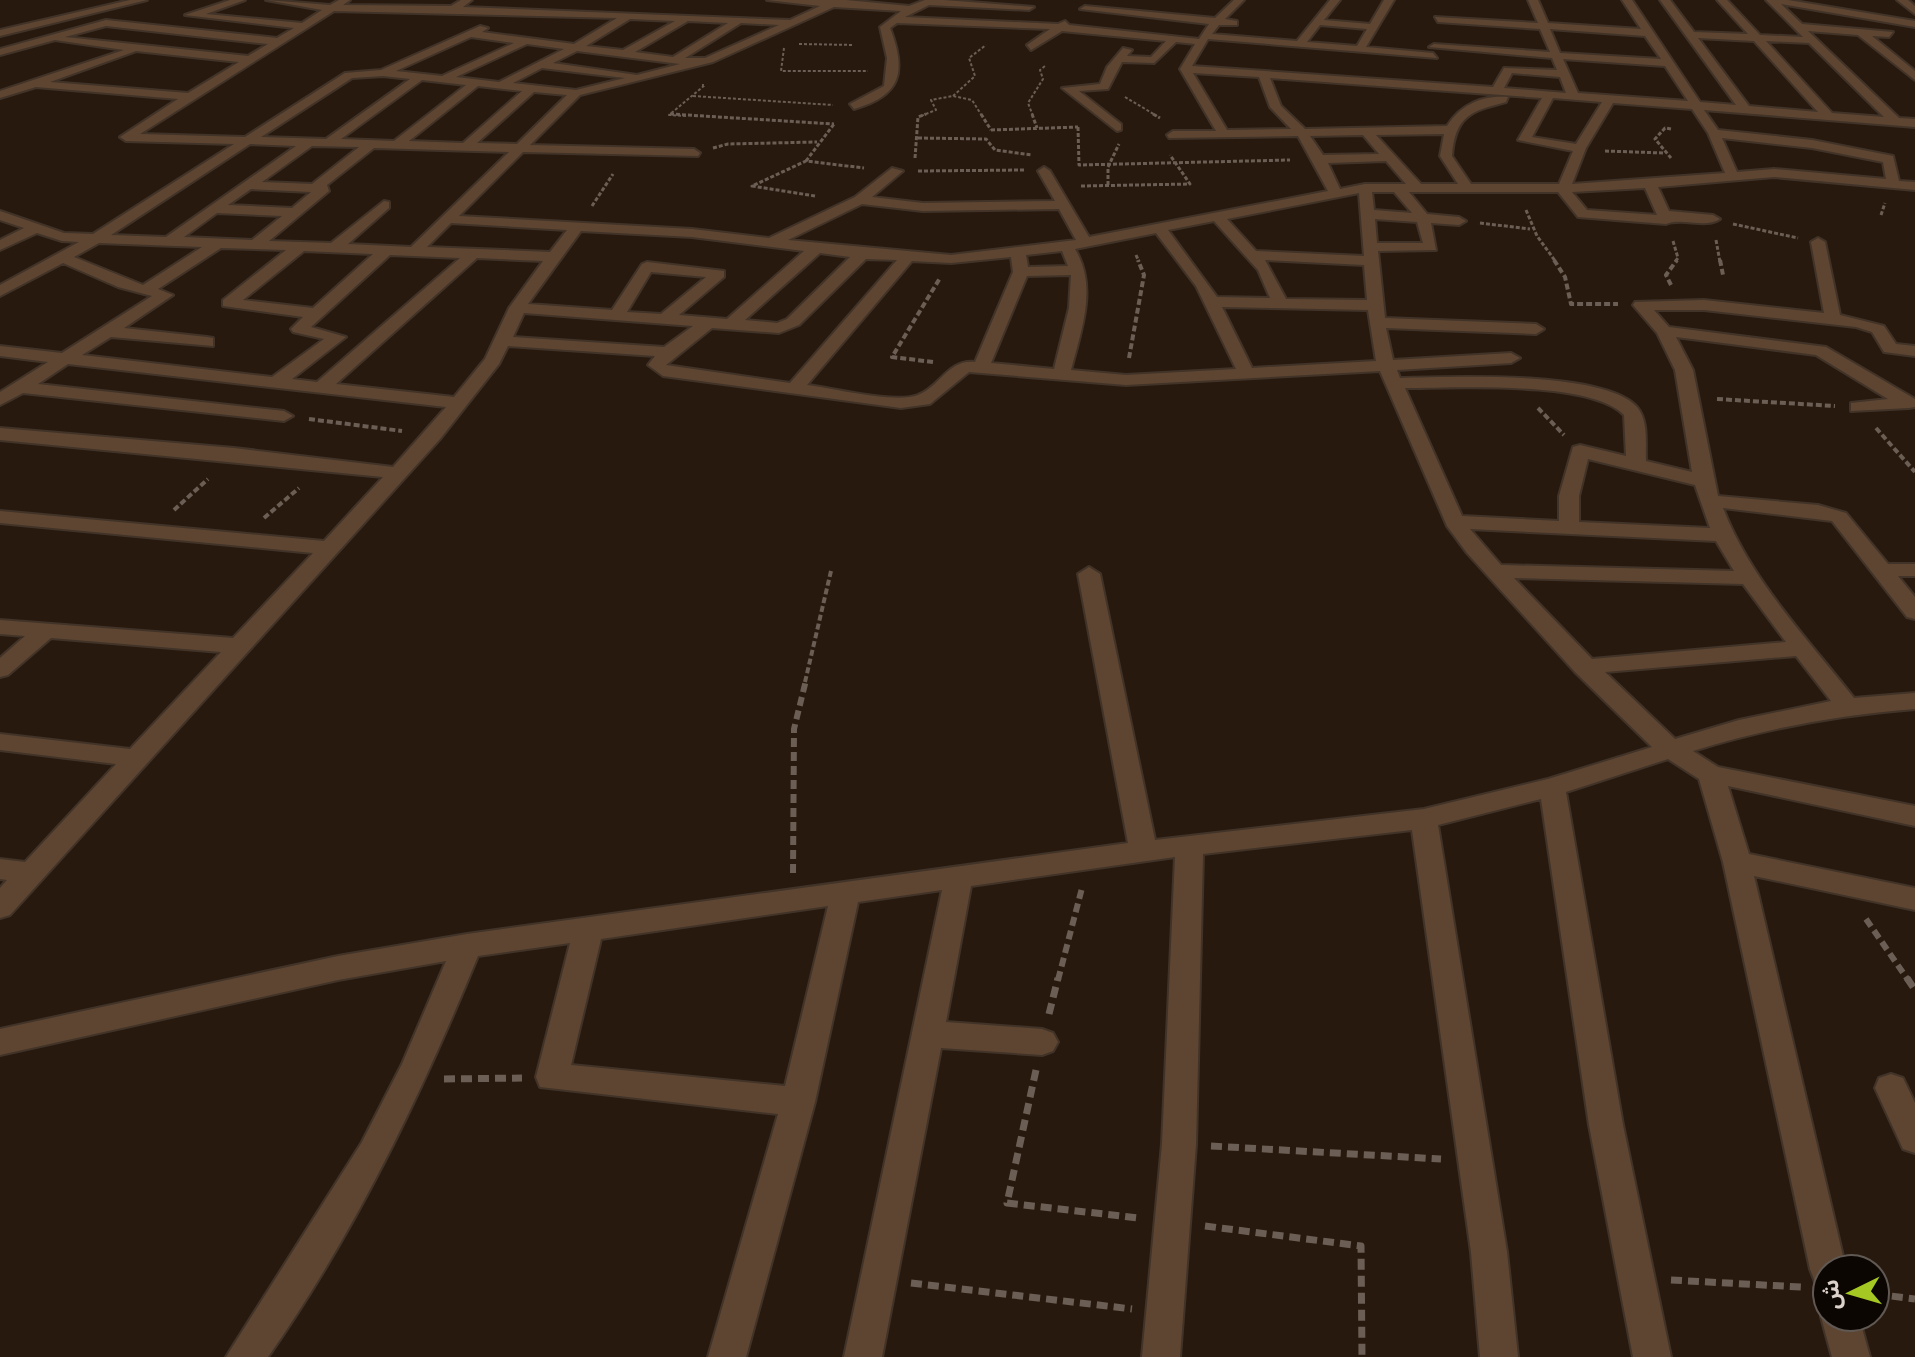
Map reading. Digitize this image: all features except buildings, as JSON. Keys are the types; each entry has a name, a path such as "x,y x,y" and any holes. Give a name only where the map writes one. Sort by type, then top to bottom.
{"street":[{"path":"0,33 142,0"},
{"path":"149,28 240,0"},
{"path":"271,0 500,10 519,5 577,12 794,22"},
{"path":"453,9 467,0"},
{"path":"552,26 597,0"},
{"path":"611,14 635,0"},
{"path":"772,0 912,9"},
{"path":"1031,47 1096,0"},
{"path":"1185,69 1216,21 1239,0"},
{"path":"1300,44 1310,27 1335,0"},
{"path":"1360,49 1389,0"},
{"path":"1533,0 1560,56 1573,95"},
{"path":"1627,0 1714,133 1732,175"},
{"path":"1665,0 1745,109"},
{"path":"1722,0 1829,116"},
{"path":"1771,0 1915,24"},
{"path":"1771,0 1895,121"},
{"path":"1902,0 1915,11"},
{"path":"854,106 887,92 893,84 890,37 884,29 912,9 930,1 1031,3"},
{"path":"0,291 93,240 349,75 383,73 421,76 576,93 699,64 837,2"},
{"path":"923,21 944,3"},
{"path":"1017,23 1031,3"},
{"path":"340,4 126,137 694,153"},
{"path":"383,73 471,34 519,5"},
{"path":"1436,86 1434,52 1441,6"},
{"path":"1085,9 1247,24"},
{"path":"1525,11 1539,12"},
{"path":"1835,11 1915,77"},
{"path":"190,15 307,26"},
{"path":"499,86 578,46 629,15"},
{"path":"627,52 689,16"},
{"path":"628,74 670,59 741,19"},
{"path":"1438,19 1649,33"},
{"path":"896,20 1017,23 1173,40 1560,56 1615,64 1667,63"},
{"path":"0,52 106,23 282,42"},
{"path":"1310,27 1373,27"},
{"path":"1798,27 1915,36"},
{"path":"0,95 190,32"},
{"path":"444,79 540,33"},
{"path":"1076,46 1096,33"},
{"path":"471,34 627,52 699,64"},
{"path":"1688,35 1761,43 1841,45"},
{"path":"48,39 253,60"},
{"path":"1117,127 1068,90 1104,87 1123,54 1154,60 1173,40"},
{"path":"1538,40 1553,41"},
{"path":"745,43 785,44"},
{"path":"1854,46 1903,51"},
{"path":"604,71 641,54"},
{"path":"541,65 650,77"},
{"path":"1185,69 1610,98 1632,95 1697,105 1915,123"},
{"path":"1185,69 1223,133"},
{"path":"1468,189 1446,156 1450,130 1455,120 1483,102 1504,101 1500,90 1508,70 1566,74"},
{"path":"1263,74 1276,107 1301,132 1335,192"},
{"path":"328,143 421,76"},
{"path":"0,79 190,97"},
{"path":"398,144 474,84"},
{"path":"467,146 531,89"},
{"path":"414,252 576,93"},
{"path":"1549,94 1543,111 1524,140 1580,148"},
{"path":"1563,190 1580,148 1610,98"},
{"path":"1805,114 1814,134"},
{"path":"1173,135 1450,130"},
{"path":"1367,132 1417,188"},
{"path":"1714,133 1814,134 1889,159 1893,183"},
{"path":"169,241 308,143"},
{"path":"315,188 371,144"},
{"path":"1319,159 1391,157"},
{"path":"773,242 860,200 897,171"},
{"path":"1044,171 1085,242"},
{"path":"446,219 578,226 773,242 907,258 951,259 1066,246 1365,188 1563,190 1732,175 1804,173 1915,186"},
{"path":"1650,184 1665,218"},
{"path":"248,185 324,190 256,244"},
{"path":"1365,188 1376,314 1385,363 1454,522 1495,571 1583,667 1669,748 1711,774 1915,816"},
{"path":"1255,255 1372,254 1429,248 1431,245 1423,218 1398,188"},
{"path":"1563,190 1583,214 1713,219"},
{"path":"860,200 923,207 1063,205"},
{"path":"336,247 384,205"},
{"path":"214,209 297,212"},
{"path":"1368,214 1459,221"},
{"path":"0,215 34,229 93,240 302,245 552,257"},
{"path":"1219,218 1255,255 1272,280 1280,304"},
{"path":"0,907 433,435 505,341 517,308 578,226"},
{"path":"0,246 34,229"},
{"path":"1160,229 1211,302 1247,374"},
{"path":"1818,242 1833,319"},
{"path":"144,291 218,243"},
{"path":"302,245 229,303 314,313"},
{"path":"1061,374 1077,309 1078,270 1066,246"},
{"path":"731,324 817,248"},
{"path":"373,342 300,332 300,326 386,250"},
{"path":"710,322 668,352 657,365 663,371 914,403 924,400 973,366 1021,272 1018,253"},
{"path":"517,308 773,329 787,326 862,254"},
{"path":"321,388 472,255"},
{"path":"0,400 165,295 144,291 62,257"},
{"path":"795,388 907,258"},
{"path":"617,315 647,267 719,274 666,318"},
{"path":"1021,272 1078,270"},
{"path":"1211,302 1280,304 1536,329"},
{"path":"1641,305 1680,304 1869,324 1878,329 1890,348 1915,351"},
{"path":"1641,305 1664,331 1684,370 1707,491 1723,535 1749,578 1847,706"},
{"path":"105,331 207,342"},
{"path":"1664,331 1820,351 1911,402"},
{"path":"276,383 338,337"},
{"path":"505,341 668,352"},
{"path":"0,351 459,403"},
{"path":"973,366 1126,380 1511,358"},
{"path":"192,407 231,379"},
{"path":"1392,383 1515,384 1601,393 1626,405 1634,419 1636,464"},
{"path":"19,387 284,416"},
{"path":"1857,407 1911,402"},
{"path":"0,434 234,454 398,473"},
{"path":"1569,527 1569,496 1580,451 1636,464 1707,491 1830,513 1845,523 1915,612"},
{"path":"0,517 329,548"},
{"path":"1454,522 1723,535"},
{"path":"1881,570 1915,570"},
{"path":"1495,571 1749,578"},
{"path":"1089,574 1143,851"},
{"path":"0,627 239,646"},
{"path":"0,670 46,630"},
{"path":"1583,667 1801,648"},
{"path":"0,1042 338,968 467,946 1143,851 1424,819 1552,787 1669,748 1762,723 1847,706 1915,701"},
{"path":"0,742 137,758"},
{"path":"1711,774 1737,862 1815,1253"},
{"path":"1552,787 1606,1125 1652,1357"},
{"path":"1424,819 1489,1252 1499,1357"},
{"path":"1161,1357 1179,1144 1189,847"},
{"path":"1737,862 1915,899"},
{"path":"0,869 31,873"},
{"path":"863,1357 881,1280 959,876"},
{"path":"727,1357 798,1102 845,895"},
{"path":"588,930 552,1077 798,1102"},
{"path":"245,1357 295,1288 338,1217 411,1080 467,946"},
{"path":"930,1034 1042,1042"},
{"path":"1891,1088 1915,1138"},
{"path":"1844,1333 1851,1357"}],"path":[{"path":"854,45 785,44 781,71 893,71"},
{"path":"953,96 975,76 969,58 984,45"},
{"path":"1104,87 1139,103 1166,122 1173,135"},
{"path":"806,161 817,142 834,124 669,115 693,96 854,106"},
{"path":"914,160 918,117 936,110 931,100 953,96 972,100 991,130"},
{"path":"991,130 1078,127 1079,165 1108,167 1319,159"},
{"path":"1580,148 1664,153 1655,139 1665,128 1714,133"},
{"path":"986,139 991,130"},
{"path":"912,171 1044,171 1038,156 995,150 986,139 918,138"},
{"path":"694,153 728,144 817,142"},
{"path":"860,200 752,186 806,161 897,171"},
{"path":"1108,167 1108,185 1190,184 1177,164"},
{"path":"578,226 613,174"},
{"path":"1526,210 1530,229 1571,283 1571,304 1641,305"},
{"path":"1665,218 1678,258 1666,275 1680,304"},
{"path":"1723,275 1713,219 1818,242"},
{"path":"1459,221 1530,229"},
{"path":"1126,380 1144,275 1128,235"},
{"path":"951,259 892,357 973,366"},
{"path":"1515,384 1580,451"},
{"path":"1688,397 1857,407 1915,472"},
{"path":"284,416 433,435"},
{"path":"152,531 234,454"},
{"path":"240,538 327,464"},
{"path":"792,902 794,729 831,571"},
{"path":"1089,860 1042,1042 1007,1203 1361,1246 1362,1357"},
{"path":"1841,883 1915,990"},
{"path":"411,1080 552,1077"},
{"path":"1179,1144 1474,1161"},
{"path":"1638,1279 1811,1278"},
{"path":"881,1280 1164,1313"},
{"path":"1891,1296 1915,1299"}]}
